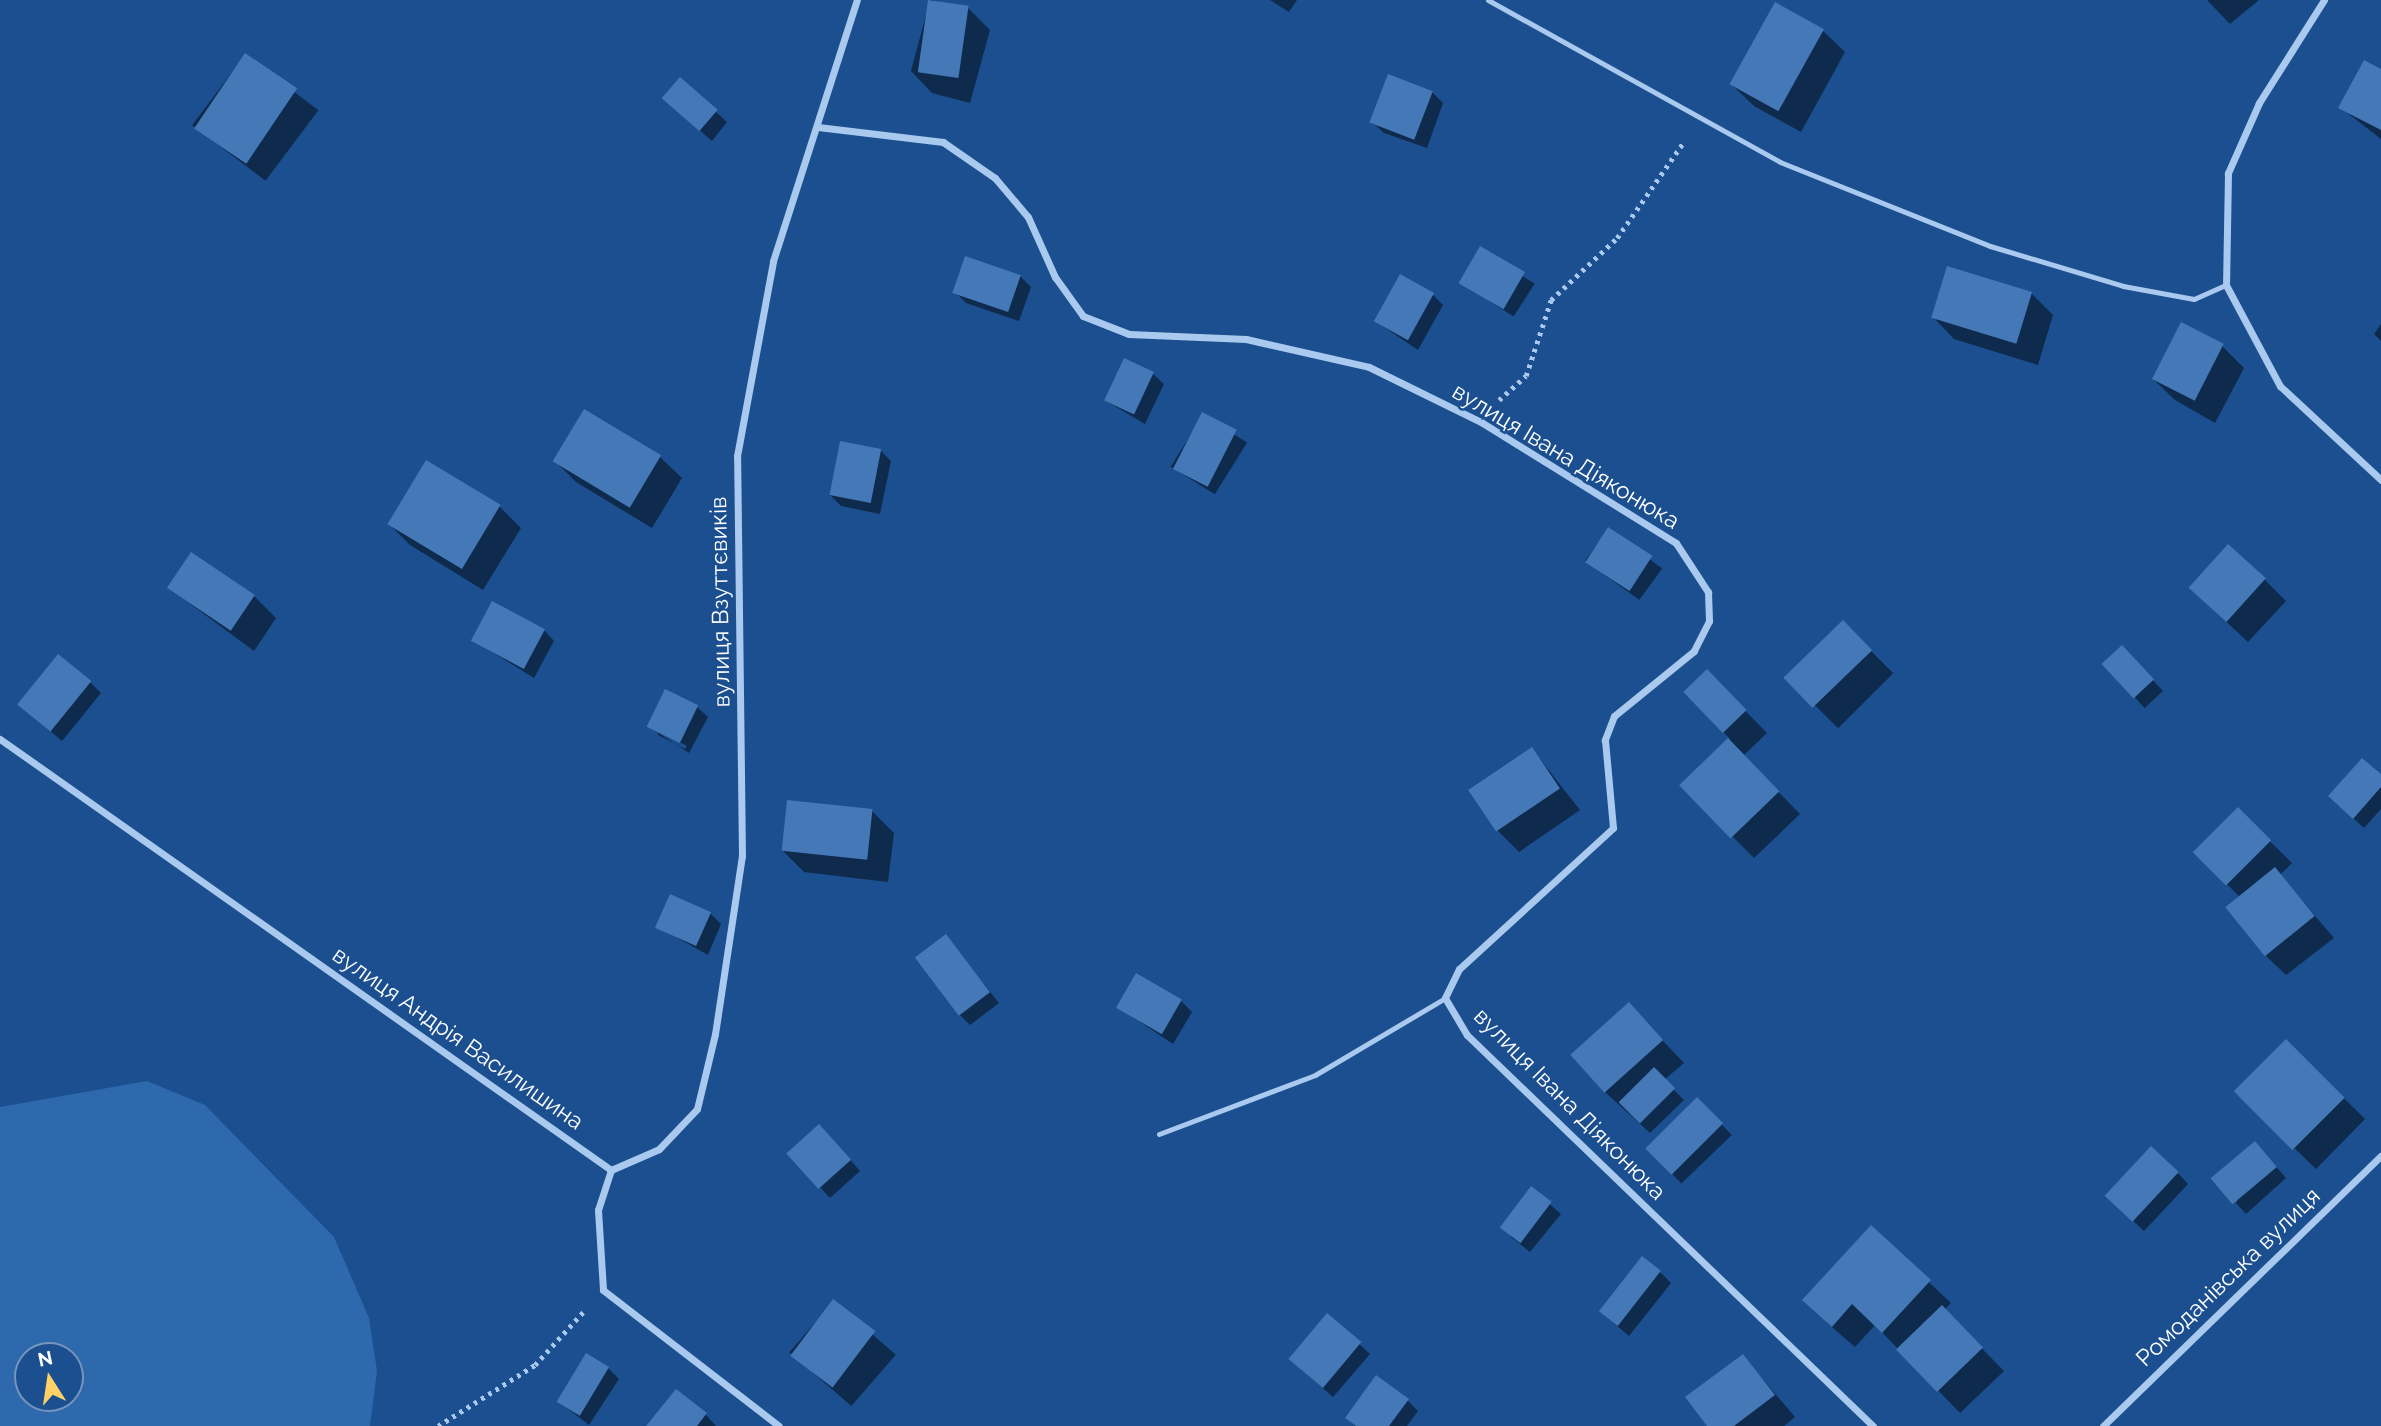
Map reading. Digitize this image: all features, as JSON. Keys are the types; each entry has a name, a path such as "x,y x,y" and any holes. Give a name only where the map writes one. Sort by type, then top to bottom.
{"street":[{"name":"вулиця Взуттєвиків","path":"611,1170 659,1149 697,1109 715,1034 742,856 737,456 773,261 857,0"},
{"path":"2324,0 2259,103 2228,173 2226,285 2280,386 2381,480"},
{"name":"вулиця Івана Діяконюка","path":"818,127 943,142 984,170 1028,217 1055,276 1083,316 1129,334 1246,339 1369,368 1481,422 1676,543 1707,592 1709,621 1694,651 1614,716 1605,740 1613,828 1459,969 1445,998 1467,1035 1873,1426"},
{"name":"вулиця Андрія Василишина","path":"0,739 611,1170"},
{"name":"Ромоданівська вулиця","path":"2103,1426 2381,1156"},
{"path":"611,1170 598,1210 603,1290 779,1426"}],"lane":[{"path":"1488,0 1780,162 1990,246 2123,286 2194,299 2226,285"},
{"path":"1159,1133 1315,1075 1445,998"}],"path":[{"path":"1481,422 1526,376 1551,300 1633,218 1697,117"},
{"path":"438,1426 535,1365 603,1290"}],"shaded area":[{"path":"147,1081 205,1105 334,1237 369,1318 377,1371 370,1426 0,1426 0,1107"}],"building":[{"path":"928,0 969,6 958,78 918,72"},
{"path":"1775,2 1824,29 1778,111 1729,84"},
{"path":"245,53 297,88 246,164 194,128"},
{"path":"2364,60 2381,69 2381,130 2338,108"},
{"path":"1388,74 1433,91 1414,140 1369,123"},
{"path":"680,77 718,110 699,131 662,98"},
{"path":"1480,246 1525,272 1504,309 1458,283"},
{"path":"965,256 1021,275 1008,312 952,293"},
{"path":"1947,266 2032,292 2016,344 1931,318"},
{"path":"1400,274 1434,293 1408,340 1374,321"},
{"path":"2181,322 2224,344 2195,401 2152,379"},
{"path":"1124,358 1154,372 1134,415 1104,401"},
{"path":"584,409 661,455 630,508 553,461"},
{"path":"1202,412 1237,430 1208,487 1173,469"},
{"path":"840,441 881,449 871,503 830,495"},
{"path":"426,460 501,505 462,569 387,524"},
{"path":"1608,527 1652,556 1630,591 1585,562"},
{"path":"2228,544 2266,578 2226,622 2189,588"},
{"path":"191,552 255,595 231,631 167,588"},
{"path":"492,601 545,629 524,669 471,641"},
{"path":"1843,620 1872,650 1812,708 1783,678"},
{"path":"2122,645 2154,679 2134,698 2102,664"},
{"path":"58,654 91,681 51,732 17,705"},
{"path":"1707,669 1747,710 1723,733 1683,692"},
{"path":"665,689 698,705 680,743 647,727"},
{"path":"1728,738 1779,791 1730,838 1679,785"},
{"path":"1532,747 1560,788 1496,832 1468,790"},
{"path":"2362,758 2381,774 2381,787 2353,819 2328,796"},
{"path":"787,800 873,809 867,860 782,851"},
{"path":"2238,807 2271,840 2226,885 2193,852"},
{"path":"2275,867 2315,916 2265,956 2225,907"},
{"path":"670,894 711,912 696,946 655,928"},
{"path":"946,934 990,992 959,1016 915,957"},
{"path":"1136,973 1182,1000 1162,1034 1116,1008"},
{"path":"1629,1002 1663,1040 1604,1093 1570,1055"},
{"path":"2286,1039 2345,1098 2292,1150 2234,1091"},
{"path":"1654,1067 1675,1088 1640,1124 1619,1102"},
{"path":"1697,1097 1723,1123 1672,1175 1645,1149"},
{"path":"819,1124 851,1160 818,1189 786,1153"},
{"path":"2255,1141 2277,1167 2232,1204 2211,1178"},
{"path":"2151,1146 2179,1172 2132,1222 2105,1196"},
{"path":"1531,1186 1552,1202 1520,1243 1500,1228"},
{"path":"1871,1225 1931,1280 1882,1333 1852,1304 1832,1327 1802,1300"},
{"path":"1642,1256 1661,1271 1618,1326 1599,1311"},
{"path":"833,1299 875,1331 833,1388 790,1356"},
{"path":"1942,1305 1983,1347 1937,1392 1896,1349"},
{"path":"1327,1313 1361,1342 1323,1388 1288,1359"},
{"path":"586,1353 609,1367 580,1416 557,1402"},
{"path":"1743,1354 1775,1395 1734,1426 1707,1426 1685,1397"},
{"path":"1376,1375 1409,1399 1389,1426 1356,1426 1345,1418"},
{"path":"676,1389 707,1413 697,1426 646,1426"}]}
